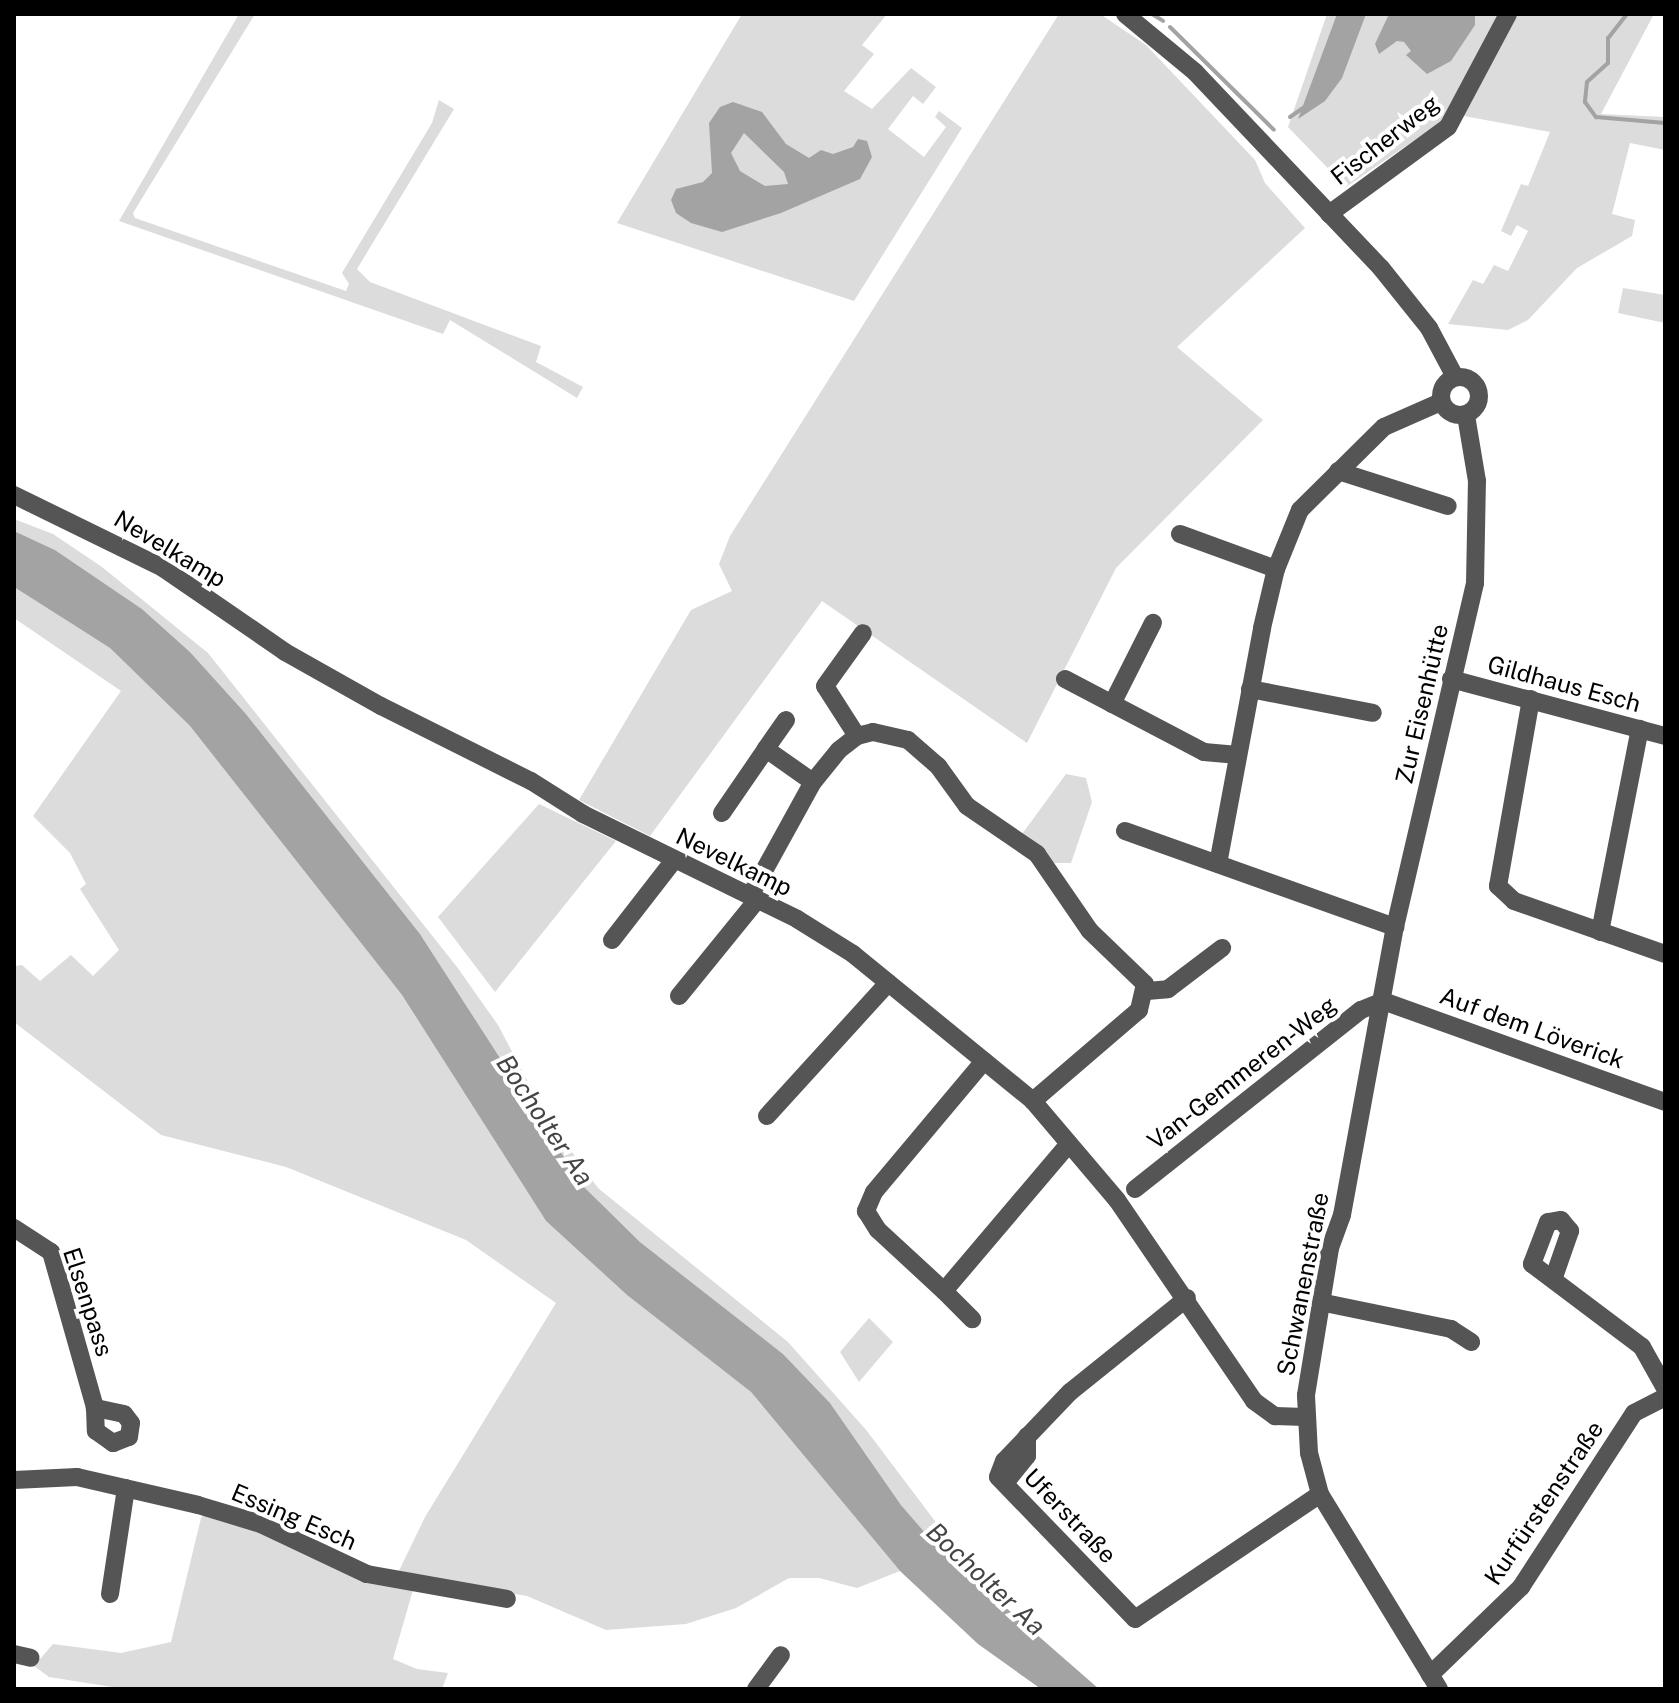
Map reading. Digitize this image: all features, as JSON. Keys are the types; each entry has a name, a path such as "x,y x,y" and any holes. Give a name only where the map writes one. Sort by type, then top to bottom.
{"street":[{"name":"Zur Eisenhütte","path":"1125,14 1195,72 1329,214 1407,298 1455,377 1469,379 1479,390 1478,405 1466,415 1479,525 1475,583 1395,927 1383,1001"},
{"name":"Fischerweg","path":"1329,214 1448,127 1508,14"},
{"path":"1455,377 1443,387 1441,402 1451,414 1466,415"},
{"path":"1218,864 1276,569 1300,510 1384,427 1441,402"},
{"path":"1338,471 1448,506"},
{"name":"Nevelkamp","path":"14,495 163,568 313,667 674,860 828,935 1033,1101 1117,1200 1187,1298 1254,1401 1275,1416 1305,1417"},
{"path":"1180,534 1276,569"},
{"path":"1112,704 1153,623"},
{"path":"857,736 825,686 863,633"},
{"path":"1065,679 1204,752 1238,755"},
{"name":"Gildhaus Esch","path":"1451,679 1665,736"},
{"path":"1250,689 1373,713"},
{"path":"1531,699 1498,886 1514,901 1665,954"},
{"path":"722,813 786,720"},
{"path":"1600,932 1640,729"},
{"path":"679,996 754,898 813,782 857,736 891,733 922,751 967,806 1037,854 1090,931 1137,972 1147,991"},
{"path":"766,749 813,782"},
{"path":"1125,831 1395,927"},
{"path":"612,940 674,860"},
{"path":"1147,991 1168,989 1222,948"},
{"path":"767,1116 888,983"},
{"path":"1033,1101 1139,1010 1147,991"},
{"name":"Auf dem Löverick","path":"1383,1001 1665,1102"},
{"name":"Van-Gemmeren-Weg","path":"1135,1189 1361,1010 1383,1001"},
{"name":"Schwanenstraße","path":"1383,1001 1320,1302 1305,1417 1320,1494 1435,1682"},
{"path":"972,1319 878,1230 866,1211 874,1192 984,1061"},
{"path":"944,1291 1068,1145"},
{"name":"Elsenpass","path":"14,1228 51,1252 95,1408"},
{"path":"1554,1277 1642,1347 1665,1388"},
{"name":"Uferstraße","path":"1187,1298 1113,1352 1027,1436 998,1469 1005,1483 1135,1619 1320,1494"},
{"path":"1320,1302 1451,1329 1471,1342"},
{"name":"Kurfürstenstraße","path":"1435,1682 1521,1587 1634,1413 1665,1397"},
{"name":"Essing Esch","path":"14,1480 77,1477 126,1488 250,1520 367,1574 507,1599"},
{"path":"110,1594 126,1488"},
{"path":"756,1689 781,1655"}],"shaded area":[{"path":"239,14 255,14 133,213 135,218 346,291 349,284 342,273 432,123 439,100 454,109 357,269 370,282 541,346 536,362 583,387 577,398 450,320 443,334 119,221"},
{"path":"742,14 887,14 862,45 874,54 844,91 872,109 911,68 936,87 923,104 913,96 888,129 924,157 946,127 935,117 939,111 962,128 854,301 617,223"},
{"path":"1059,14 1100,14 1146,45 1255,160 1265,183 1305,228 1177,347 1263,420 1116,568 1027,743 822,601 650,836 579,800 691,610 732,591 719,564 730,536"},
{"path":"1327,14 1501,14 1441,122 1346,187 1288,127"},
{"path":"1337,14 1366,14 1342,78 1325,101 1298,119"},
{"path":"1389,14 1475,14 1475,25 1451,61 1427,74 1406,55 1411,51 1404,42 1397,41 1379,54 1375,44"},
{"path":"1518,14 1654,14 1601,114 1665,117 1665,150 1630,143 1612,214 1635,220 1632,236 1577,268 1528,320 1508,330 1448,324 1473,280 1483,284 1494,265 1508,271 1528,231 1517,225 1511,236 1501,231 1521,184 1528,186 1550,132 1464,116"},
{"path":"733,102 762,112 786,144 809,158 821,150 833,154 853,147 858,139 867,141 872,157 860,179 781,213 722,232 691,223 676,213 671,200 676,189 703,182 712,173 709,123 720,107","holes":["744,133 784,172 788,184 765,186 740,171 731,153"]},
{"path":"1623,288 1665,295 1665,323 1618,313"},
{"path":"14,519 53,534 102,567 208,653 457,967 498,1025 546,1116 598,1188 788,1342 867,1431 950,1541 940,1550 901,1505 830,1403 783,1354 640,1242 582,1185 420,934 246,714 190,652 142,609 55,550 14,531"},
{"path":"14,531 55,550 142,609 190,652 246,714 420,934 582,1185 640,1242 783,1354 830,1403 901,1505 940,1550 1099,1689 1041,1689 978,1644 900,1571 751,1392 627,1295 546,1221 402,995 190,726 110,648 14,587"},
{"path":"14,587 110,648 190,726 402,995 546,1221 627,1295 751,1392 900,1571 857,1588 819,1578 789,1578 736,1608 686,1624 606,1630 527,1596 397,1575 425,1517 556,1303 466,1240 286,1167 161,1135 14,1022 14,966 22,965 40,981 71,955 93,976 119,950 80,889 86,884 70,853 33,816 121,691 14,618"},
{"path":"1066,774 1086,778 1092,802 1071,863 1054,863 1022,834"},
{"path":"539,804 616,841 495,992 438,917"},
{"path":"869,1318 893,1342 859,1382 840,1352"},
{"path":"207,1511 413,1590 393,1659 417,1669 448,1673 442,1689 125,1689 49,1677 34,1666 53,1644 121,1653 171,1642 201,1518"}],"waterway":[{"path":"1152,14 1163,21"},
{"path":"1627,14 1608,38 1608,63 1587,82 1585,102 1596,117 1665,123"},
{"path":"1170,27 1274,130"},
{"path":"1290,117 1303,108"}],"water label":[{"name":"Bocholter Aa","path":"545,1120"},
{"name":"Bocholter Aa","path":"986,1579"}]}
